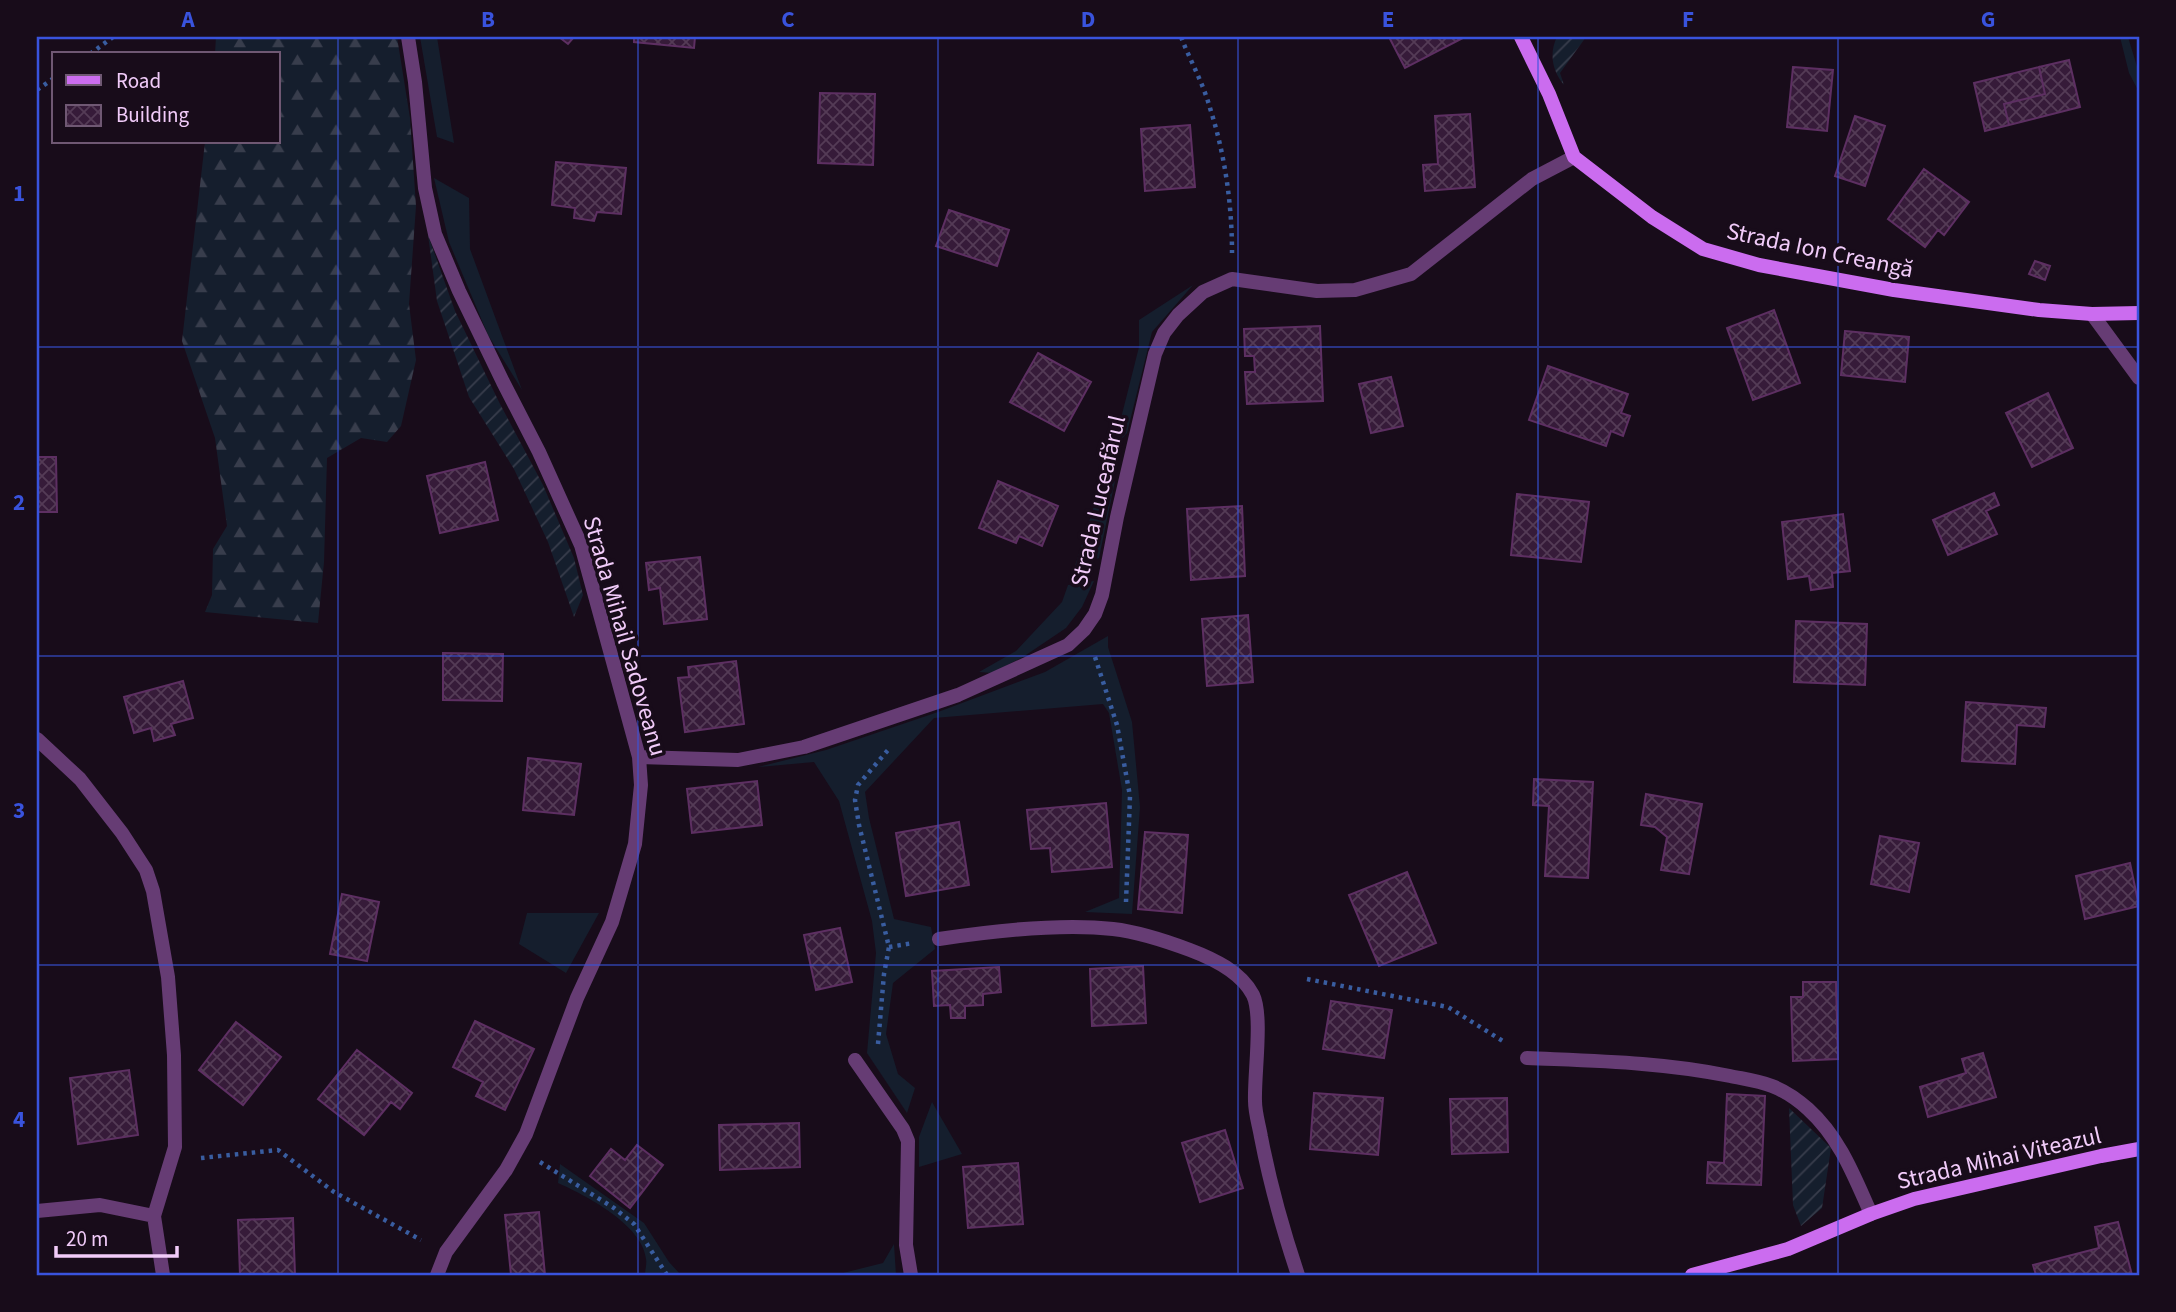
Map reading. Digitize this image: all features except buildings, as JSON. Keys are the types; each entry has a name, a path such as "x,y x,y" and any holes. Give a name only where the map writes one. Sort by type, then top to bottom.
{"street":[{"name":"Strada Mihail Sadoveanu","path":"408,37 425,188 435,234 503,382 540,452 581,545 639,757 641,785 635,844 612,922 577,998 526,1134 506,1170 446,1252 438,1275"},
{"path":"1232,279 1317,291 1355,290 1395,280 1411,274 1427,263 1532,179 1574,157 1549,94 1521,37"},
{"name":"Strada Ion Creangă","path":"1574,157 1651,217 1703,249 1759,265 1894,290 2039,310 2092,314 2139,313"},
{"name":"Strada Luceafărul","path":"639,757 738,760 804,747 958,695 1068,645 1084,630 1095,614 1102,595 1155,354 1164,333 1178,315 1203,292 1232,279"},
{"path":"2092,314 2139,378"},
{"path":"37,738 80,779 114,822 146,870 153,891 168,977 174,1055 175,1147 154,1216 163,1275"},
{"path":"939,939 1056,928 1114,929 1163,940 1201,954 1243,980 1254,998 1257,1026 1255,1102 1269,1178 1298,1275"},
{"name":"Strada Mihai Viteazul","path":"1527,1058 1623,1062 1700,1070 1772,1085 1808,1109 1830,1134 1848,1160 1871,1214"},
{"path":"855,1060 908,1141 906,1245 911,1275"},
{"name":"Strada Mihai Viteazul","path":"1692,1275 1788,1249 1914,1199 2139,1149"},
{"path":"37,1211 100,1205 154,1216"}],"path":[{"path":"93,52 113,37"},
{"path":"1181,37 1210,106 1225,164 1232,228 1232,279"},
{"path":"37,90 52,79"},
{"path":"1084,630 1101,671 1117,725 1130,796 1126,901 1114,929"},
{"path":"879,1094 878,1040 889,947 855,800 858,785 891,746"},
{"path":"1307,979 1448,1007 1496,1035 1527,1058"},
{"path":"518,1148 635,1224 667,1275"},
{"path":"172,1158 201,1158 278,1150 334,1192 446,1252"}],"green space":[{"path":"216,37 397,37 410,118 416,206 409,304 416,360 401,426 387,442 361,438 327,458 324,562 318,623 205,612 212,595 213,549 227,526 215,438 182,341 205,144 280,144 280,52 215,52"},
{"path":"420,37 437,37 454,143 437,137"},
{"path":"1557,37 1586,37 1560,73 1564,85 1553,62"},
{"path":"2120,37 2128,37 2139,73 2139,92 2129,73"},
{"path":"434,178 469,198 470,249 522,390 488,335 449,242"},
{"path":"428,235 455,311 543,485 574,558 583,595 574,617 548,542 514,469 469,397 437,301"},
{"path":"1193,285 1152,332 1127,433 1098,466 1117,434 1139,347 1139,320"},
{"path":"1115,481 1099,558 1075,566 1096,492"},
{"path":"1094,581 1082,607 1066,628 1023,657 992,673 979,672 1016,651 1062,602 1068,585"},
{"path":"1108,636 1108,647 1132,722 1140,807 1132,914 1085,912 1119,898 1122,790 1109,713 1103,704 934,718 865,792 894,919 931,927 935,949 893,983 886,1034 898,1074 915,1088 907,1113 867,1053 876,953 872,921 839,801 814,762 758,767 826,750 1045,672"},
{"path":"527,913 599,913 566,973 519,944"},
{"path":"932,1102 962,1154 919,1167 919,1137"},
{"path":"1789,1108 1831,1148 1822,1208 1801,1226 1793,1205"},
{"path":"560,1164 644,1223 669,1262 681,1275 645,1275 646,1259 635,1234 597,1203 558,1183"},
{"path":"894,1244 896,1275 835,1275 883,1263"}]}
